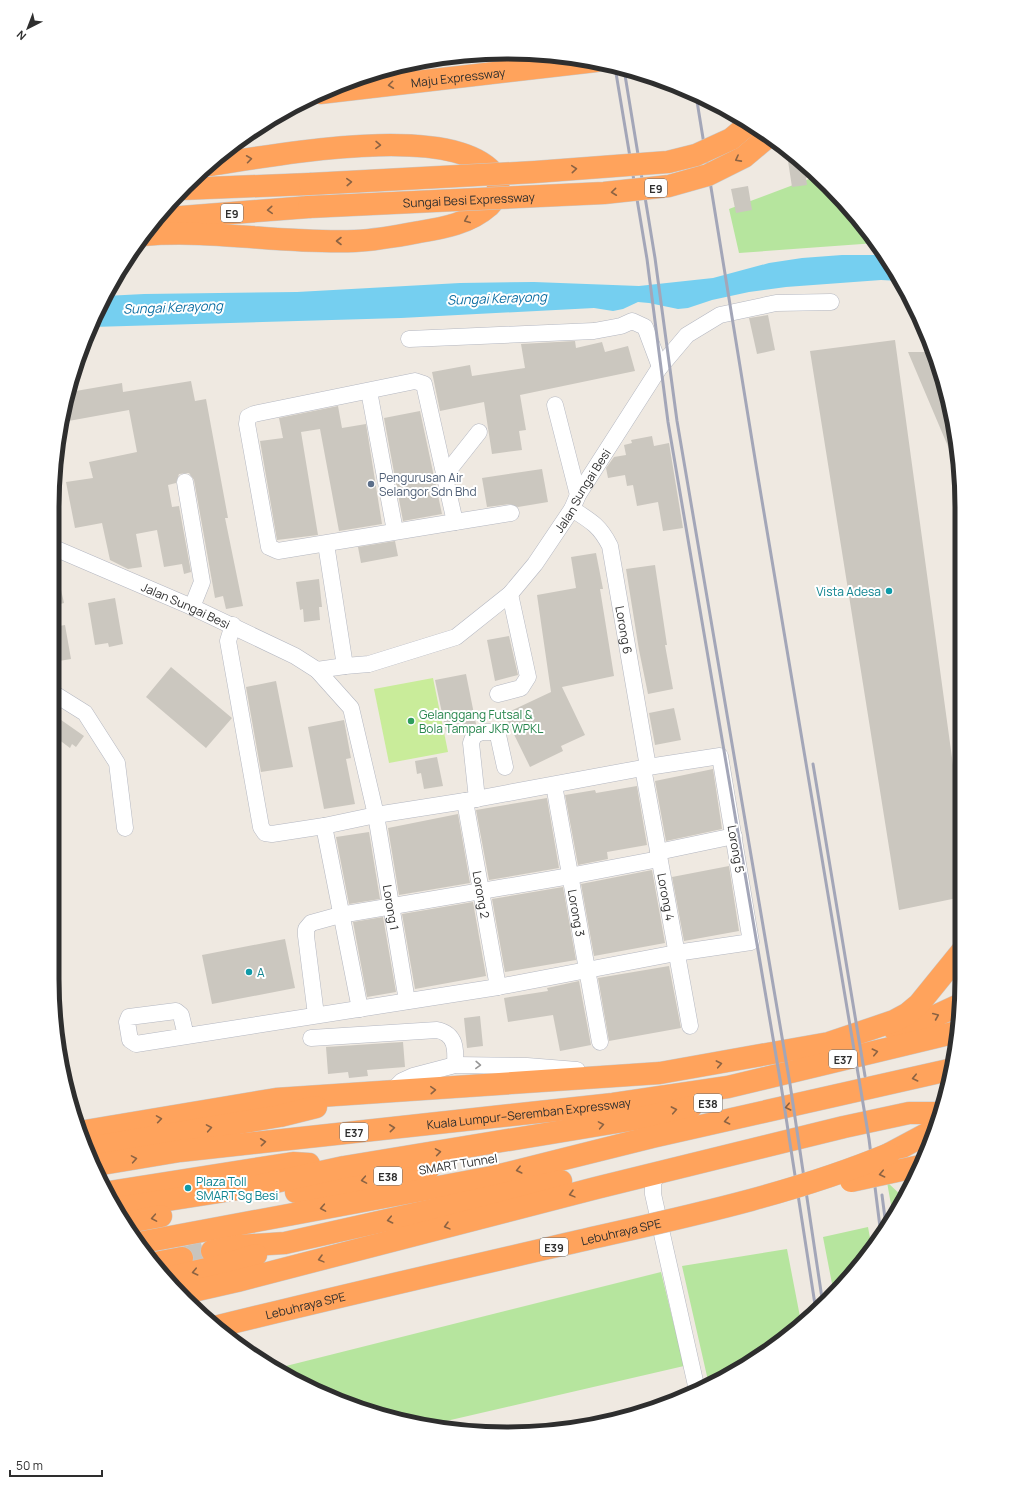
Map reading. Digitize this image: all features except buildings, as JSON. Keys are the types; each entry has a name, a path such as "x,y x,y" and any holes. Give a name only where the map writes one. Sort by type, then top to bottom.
{"highway":[{"name":"Maju Expressway","path":"343,90 571,64"},
{"name":"Sungai Besi Expressway","path":"193,188 310,184 535,172 668,162 696,155 731,139 745,128"},
{"name":"Sungai Besi Expressway","path":"165,218 309,207 604,193 669,186 708,175 744,156 764,140"},
{"path":"151,235 211,234 330,241 379,239 451,226 472,218 487,208 495,200 498,190 498,179 482,162 473,157 447,150 422,147 362,145 220,164"},
{"path":"86,1131 276,1099 390,1093 660,1074 829,1043 894,1021 907,1014 918,1004 955,959"},
{"path":"728,1087 751,1070 900,1029 954,1007"},
{"name":"Kuala Lumpur–Seremban Expressway","path":"99,1164 180,1150 612,1104 728,1087 951,1033"},
{"path":"145,1242 492,1177 652,1137 945,1071"},
{"name":"SMART Tunnel","path":"122,1207 257,1186 344,1167 636,1119 736,1098 775,1076"},
{"path":"92,1147 280,1116 366,1094"},
{"path":"212,1251 238,1246 284,1243 687,1152 818,1119 902,1102 937,1103"},
{"path":"187,1293 237,1282 659,1172 844,1127 909,1113 934,1113"},
{"path":"889,1154 927,1134"},
{"name":"SMART Tunnel","path":"131,1222 483,1159 652,1137"},
{"name":"Lebuhraya SPE","path":"223,1325 364,1290 721,1208 852,1169 924,1142"},
{"name":"SMART Tunnel","path":"113,1191 293,1163 344,1167"},
{"name":"Lebuhraya SPE","path":"231,1332 366,1299 728,1216 859,1178 913,1167"},
{"path":"172,1277 245,1259 284,1243"},
{"path":"161,1263 182,1258"}],"street":[{"name":"Jalan Sungai Besi","path":"316,670 369,664 456,637 510,594 535,564 660,367 687,335 720,315 776,303 831,302"},
{"path":"410,339 594,331 621,326 632,321 645,327 660,367"},
{"path":"454,522 424,384 415,381 254,414 248,417 247,424 269,547 278,551 511,513"},
{"path":"369,391 395,532"},
{"path":"556,405 575,502"},
{"path":"444,475 479,432"},
{"path":"185,482 202,582 192,607"},
{"name":"Lorong 6","path":"575,502 604,534 610,546 646,768"},
{"path":"326,544 344,666"},
{"name":"Jalan Sungai Besi","path":"59,550 233,625 295,656 316,670 351,708 376,815"},
{"path":"498,694 521,688 528,677 510,594"},
{"path":"233,625 228,641 262,827 265,833 272,834 324,826 376,815 471,800 646,768"},
{"path":"59,697 85,713 117,763 125,828"},
{"name":"Lorong 2","path":"498,987 481,892 471,800 471,743 474,735 482,732 495,732 498,735 505,767"},
{"name":"Lorong 5","path":"646,768 720,756 734,836 751,942 676,953"},
{"name":"Lorong 4","path":"646,768 658,856 690,1026"},
{"name":"Lorong 3","path":"554,784 600,1042"},
{"name":"Lorong 1","path":"376,815 390,907 407,1001"},
{"path":"324,826 340,915 360,1009"},
{"path":"316,1015 306,929 311,923 340,915 570,876 658,856 734,836"},
{"path":"186,1036 498,987 676,953"},
{"path":"311,1038 437,1030 444,1031 454,1041 456,1047 455,1065"},
{"path":"390,1093 402,1081 413,1076 455,1065 527,1066 568,1070 626,1069 660,1074"},
{"path":"659,1172 653,1183 653,1194 696,1385"}],"green space":[{"path":"811,178 844,212 869,244 739,253 729,209"},
{"name":"Gelanggang Futsal & Bola Tampar JKR WPKL","path":"433,678 448,752 389,763 374,689"},
{"path":"887,1182 900,1194 892,1208"},
{"path":"868,1227 870,1240 833,1287 823,1237"},
{"path":"787,1249 800,1318 756,1351 708,1380 682,1266"},
{"path":"661,1272 684,1366 442,1422 391,1412 363,1403 309,1381 283,1367"}],"water":[{"name":"Sungai Kerayong","path":"842,255 877,255 894,281 881,280 786,287 749,292 712,300 688,308 678,309 638,302 623,309 613,311 594,308 401,318 97,327 112,296 297,292 460,283 534,282 639,286 713,278 769,263 802,258"}],"tunnel":[{"path":"182,1258 212,1251"}],"railway":[{"path":"616,73 647,259 668,422 781,1085 815,1304"},
{"path":"625,75 655,258 677,421 790,1084 822,1298"},
{"path":"697,101 757,471 869,1139 880,1227"},
{"path":"813,764 865,1076"},
{"path":"882,1195 885,1219"}],"place":[{"name":"Pengurusan Air Selangor Sdn Bhd","path":"371,484"},
{"name":"Vista Adesa","path":"889,591"},
{"name":"Gelanggang Futsal & Bola Tampar JKR WPKL","path":"411,721"},
{"name":"A","path":"249,972"},
{"name":"Plaza Toll SMART Sg Besi","path":"188,1188"}]}
